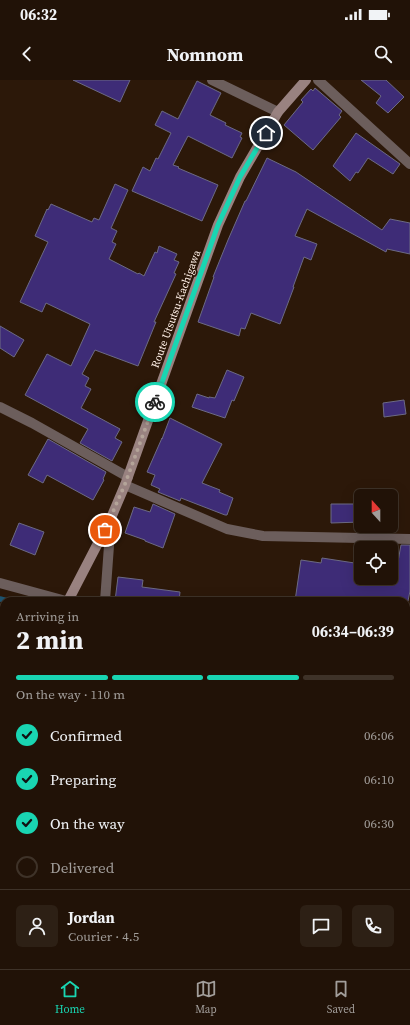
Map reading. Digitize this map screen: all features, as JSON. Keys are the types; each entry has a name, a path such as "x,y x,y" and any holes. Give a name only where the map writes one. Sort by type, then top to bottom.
{"main road":[{"name":"Route Utsutsu-Kachigawa","path":"69,597 111,518 127,481 218,225 240,177 278,112 306,80"}],"street":[{"path":"212,80 278,112"},
{"path":"318,80 410,164"},
{"path":"0,407 32,423 127,481 227,529 263,536 410,538"},
{"path":"105,597 111,518"},
{"path":"0,583 52,597"}],"building":[{"path":"73,80 130,80 120,102"},
{"path":"361,80 386,80 404,97 388,113 376,103 381,96"},
{"path":"197,81 221,93 210,115 226,123 225,125 242,133 240,137 242,138 232,158 188,136 173,165 218,185 202,221 132,191 143,167 150,171 171,133 155,125 162,111 178,119"},
{"path":"315,88 342,111 339,115 341,117 313,150 284,125 303,102 301,100 311,89 313,91"},
{"path":"356,133 400,164 393,174 368,158 358,173 356,172 350,181 333,166"},
{"path":"267,158 296,172 382,230 390,219 410,223 410,254 387,249 386,252 307,209 295,236 317,244 311,260 304,257 280,324 251,313 245,329 241,328 239,336 198,322 213,277 228,240 245,201"},
{"path":"115,184 128,190 111,228 117,231 112,242 116,244 109,259 144,276 155,252 157,253 159,246 177,254 174,260 179,262 174,273 176,274 154,322 156,322 138,366 95,350 82,374 89,378 85,386 91,389 81,408 120,429 115,438 122,442 112,461 80,443 88,429 25,395 47,354 71,366 90,324 46,303 42,312 20,302 48,242 35,236 47,209 48,210 51,204 92,222 94,218 99,220"},
{"path":"0,326 24,340 14,357 0,348"},
{"path":"227,370 244,377 234,401 232,400 225,418 192,407 197,394 209,398 215,398"},
{"path":"404,400 406,414 384,417 383,403"},
{"path":"170,418 222,444 202,483 220,490 219,492 233,498 227,515 181,498 180,501 158,492 160,489 151,485 155,475 147,472"},
{"path":"48,439 106,472 103,479 104,480 93,500 47,475 43,483 28,475"},
{"path":"153,504 175,514 163,548 125,533 134,507 150,512"},
{"path":"331,504 354,504 354,522 331,523"},
{"path":"19,523 44,532 35,555 10,545"},
{"path":"401,545 410,545 409,597 296,597 301,560 321,563 322,558 354,563 354,585 398,585 398,562"},
{"path":"118,577 143,580 142,587 180,592 179,597 116,597"}],"way so far":[{"path":"105,530 125,484 155,402"}],"route":[{"path":"155,402 218,225 240,177 266,133"}]}
